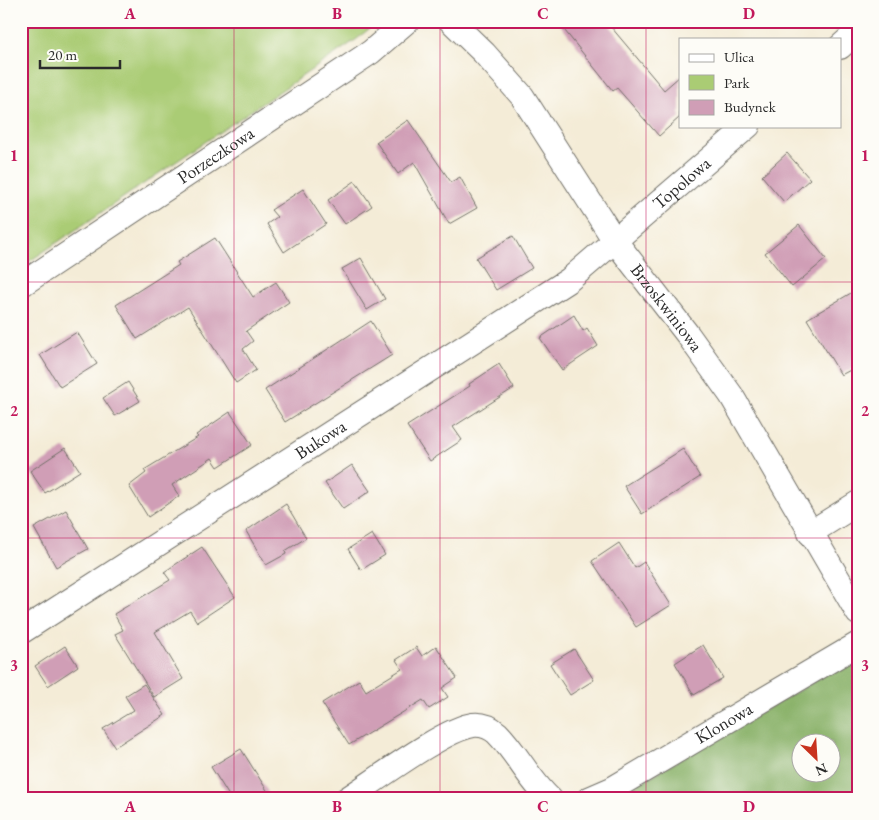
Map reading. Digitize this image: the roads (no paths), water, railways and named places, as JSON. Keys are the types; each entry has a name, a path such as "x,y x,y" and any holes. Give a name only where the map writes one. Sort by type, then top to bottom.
{"street":[{"name":"Porzeczkowa","path":"21,286 371,52 407,21"},
{"name":"Brzoskwiniowa","path":"450,21 484,53 522,96 615,241 688,335 731,395 858,613"},
{"path":"842,44 858,31"},
{"name":"Topolowa","path":"615,241 746,128"},
{"name":"Bukowa","path":"21,632 570,280 615,241"},
{"path":"810,533 858,503"},
{"name":"Klonowa","path":"589,799 612,789 858,644"},
{"path":"347,799 442,738 472,725 486,725 497,734 550,799"}]}
